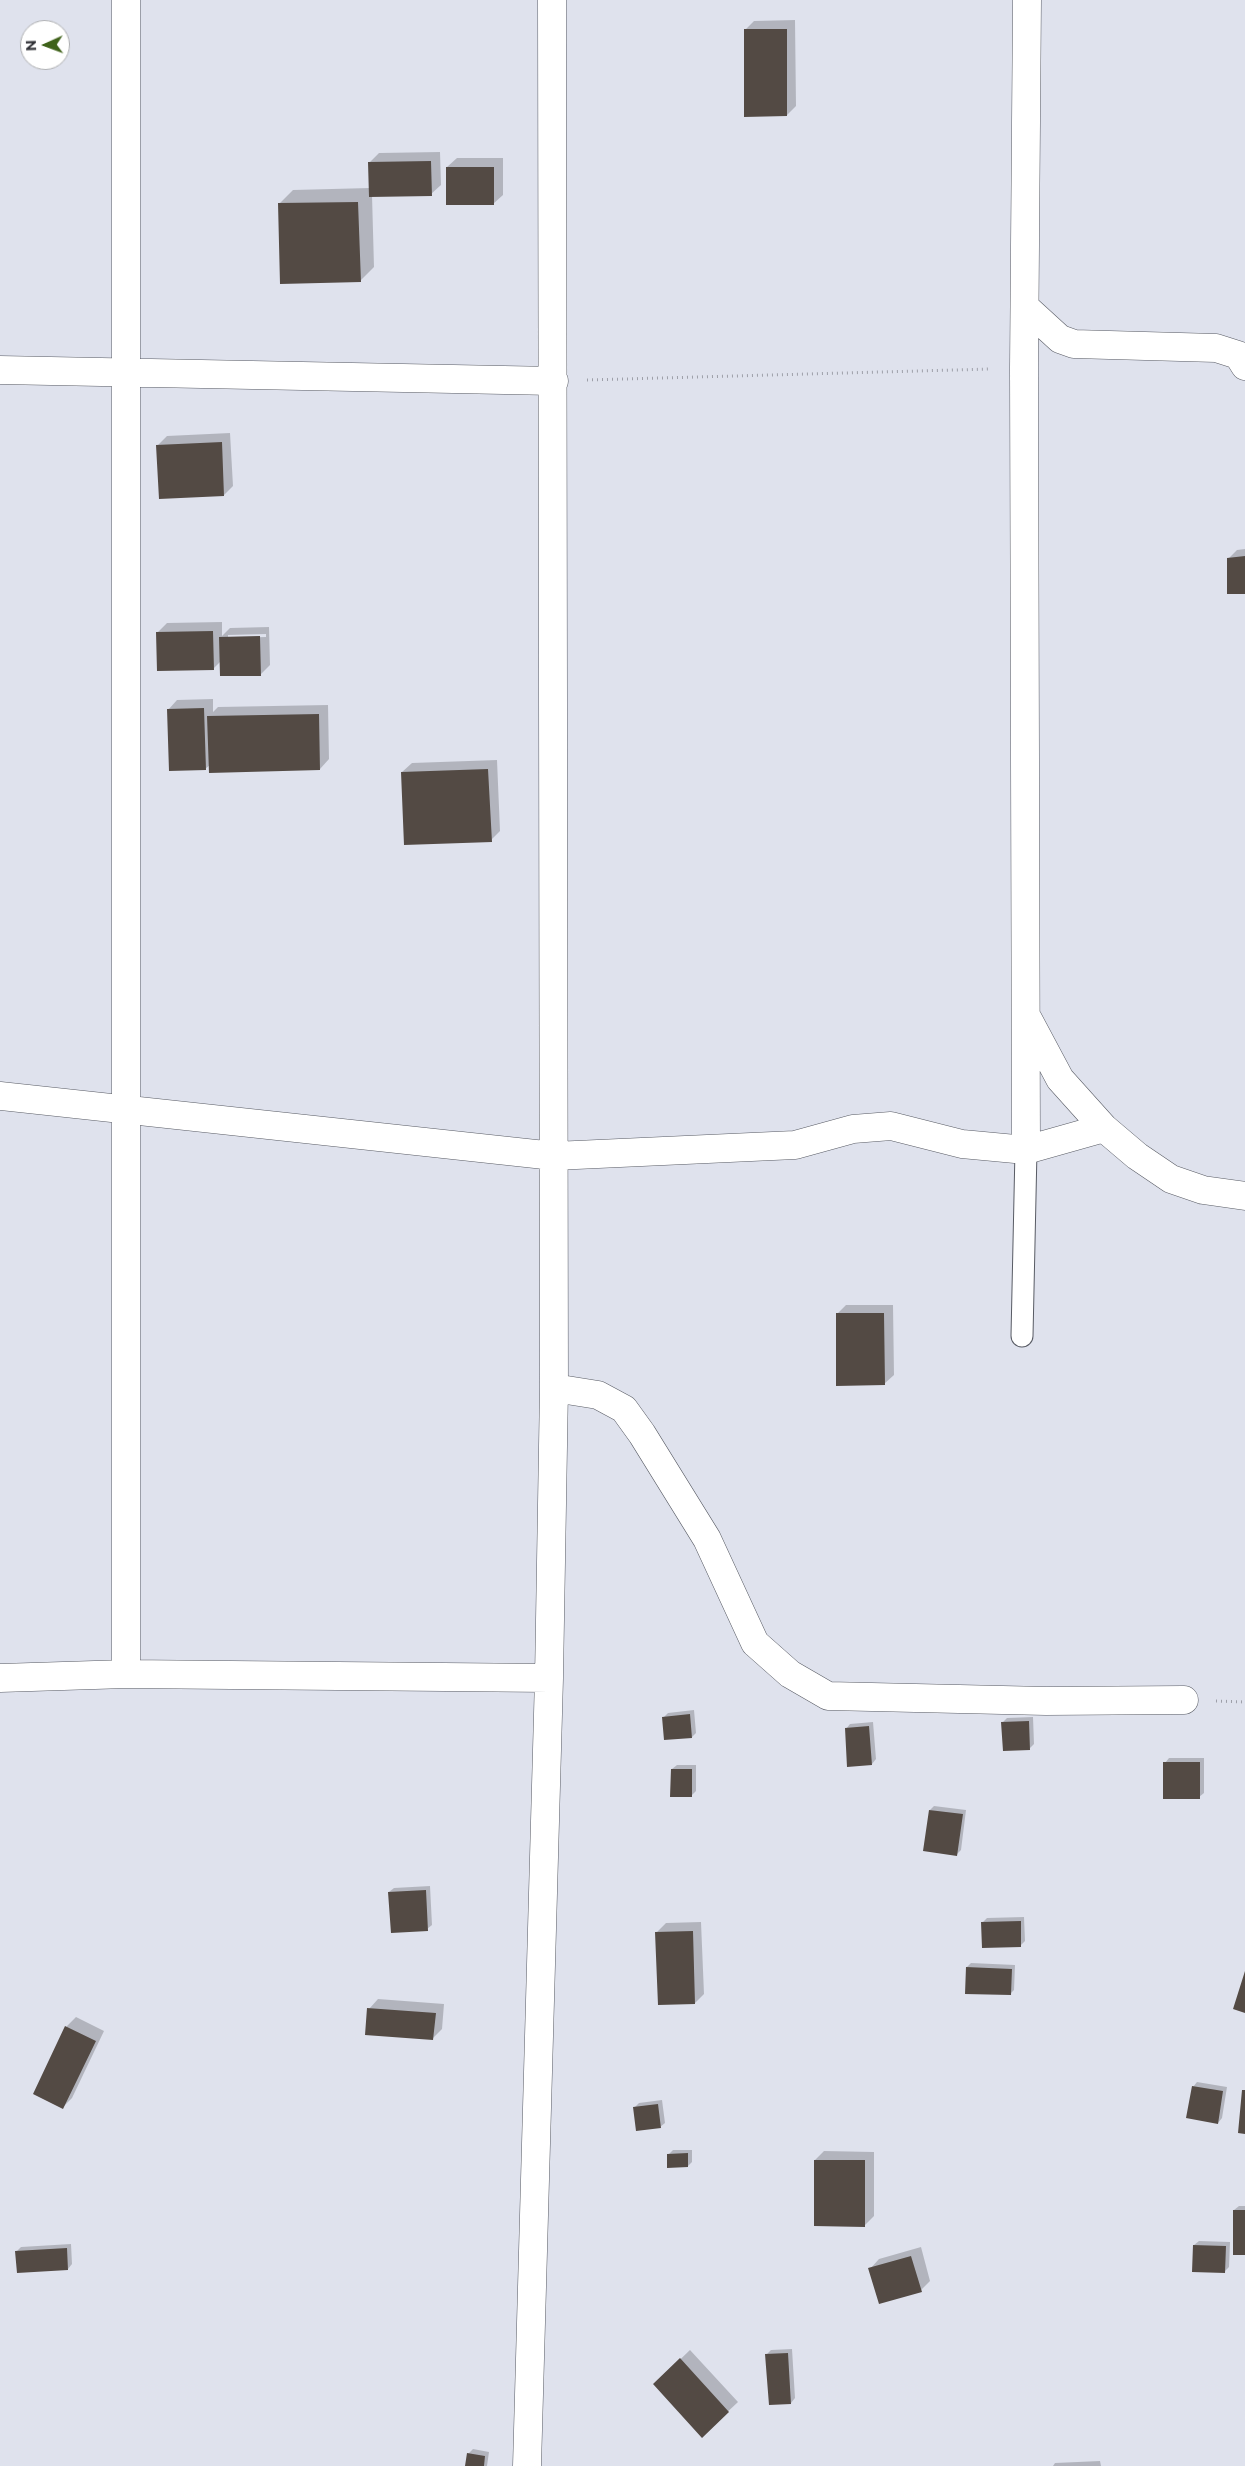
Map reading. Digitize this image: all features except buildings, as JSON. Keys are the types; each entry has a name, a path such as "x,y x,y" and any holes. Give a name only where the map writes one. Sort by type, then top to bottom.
{"street":[{"path":"126,0 126,1674"},
{"path":"527,2466 549,1678 554,1388 552,0"},
{"path":"1026,1150 1024,368 1027,0"},
{"path":"1025,307 1060,339 1074,344 1216,348 1238,355 1245,366"},
{"path":"0,370 126,371 554,381"},
{"path":"1026,1016 1060,1079 1104,1128 1137,1156 1171,1179 1203,1190 1245,1196"},
{"path":"0,1096 125,1108 554,1156 795,1145 853,1130 891,1126 962,1144 1026,1150 1104,1128"},
{"path":"554,1388 598,1395 624,1409 642,1434 707,1539 756,1643 790,1674 828,1696 1046,1701 1184,1700"},
{"path":"0,1678 126,1674 549,1678"}],"lane":[{"path":"1022,1336 1026,1150"}],"path":[{"path":"554,381 1024,368"}]}
